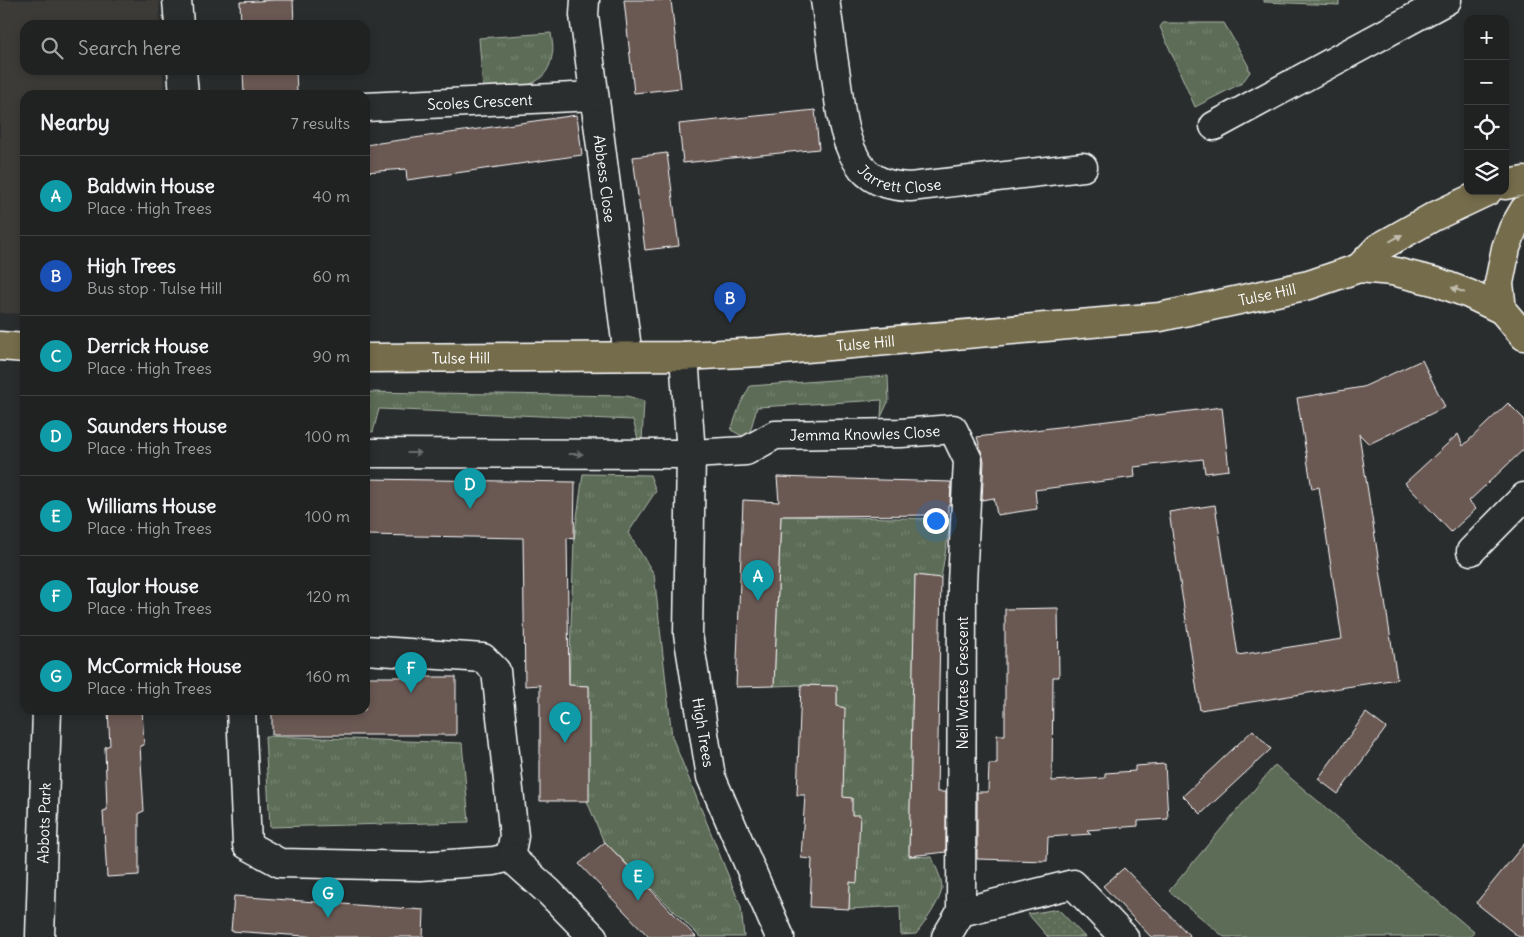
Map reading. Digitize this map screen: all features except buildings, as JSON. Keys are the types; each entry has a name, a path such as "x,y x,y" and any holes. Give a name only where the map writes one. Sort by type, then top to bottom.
{"main road":[{"path":"1509,184 1524,181"},
{"name":"Tulse Hill","path":"1358,268 1378,248 1480,195"},
{"path":"1524,210 1513,229 1506,248 1499,283 1502,310 1524,336"},
{"name":"Tulse Hill","path":"370,358 684,356 761,352 1160,317 1309,285 1358,268 1392,271 1436,282 1469,294 1502,310"},
{"path":"0,346 20,348"}],"street":[{"path":"177,0 179,20"},
{"name":"Abbess Close","path":"584,0 584,15 594,96 628,356"},
{"name":"Jarrett Close","path":"825,0 845,130 851,151 863,168 877,181 892,186 910,187 1083,167"},
{"path":"1214,126 1447,0"},
{"path":"182,75 184,90"},
{"name":"Scoles Crescent","path":"370,107 594,96"},
{"name":"High Trees","path":"684,356 690,454 688,634 711,777 784,936"},
{"name":"Jemma Knowles Close","path":"690,454 746,451 775,435 900,433 953,429"},
{"name":"Neil Wates Crescent","path":"953,429 968,460 962,584 961,912"},
{"path":"370,453 690,454"},
{"path":"1471,552 1524,497"},
{"path":"370,650 482,658 496,671 514,836 510,857"},
{"name":"Abbots Park","path":"40,937 47,715"},
{"path":"241,715 247,845 280,863 420,866 494,861 510,857"},
{"path":"510,857 549,892 593,937"},
{"path":"946,937 961,912 1073,884 1124,937"}],"shaded area":[{"path":"0,0 159,0 160,20 20,20 20,75 163,75 164,90 20,90 20,314 0,313"}],"green space":[{"path":"1264,0 1339,0 1339,5 1264,2"},
{"path":"1163,23 1224,23 1248,65 1250,72 1242,83 1195,107 1160,27"},
{"path":"551,33 553,53 548,68 535,82 515,88 483,90 479,38"},
{"path":"888,376 889,400 881,417 882,400 757,407 748,439 731,430 740,405 750,386"},
{"path":"370,392 627,396 644,401 642,441 638,439 633,420 379,409 373,432 370,432"},
{"path":"583,474 650,475 656,491 628,533 654,574 672,737 741,907 744,937 700,937 603,840 587,801 589,686 569,685 574,539"},
{"path":"781,516 951,519 941,578 915,575 909,856 932,857 942,884 941,893 935,905 916,934 901,935 900,906 849,909 852,798 837,797 837,686 774,686"},
{"path":"265,736 462,743 469,822 270,827"},
{"path":"1275,765 1474,932 1470,937 1224,937 1169,891"},
{"path":"1058,909 1085,937 1048,937 1028,914"}],"place":[{"name":"High Trees","path":"730,323"},
{"name":"Saunders House","path":"470,509"},
{"name":"Baldwin House","path":"758,601"},
{"name":"Taylor House","path":"411,693"},
{"name":"Derrick House","path":"565,743"},
{"name":"Williams House","path":"638,901"},
{"name":"McCormick House","path":"328,918"}]}
